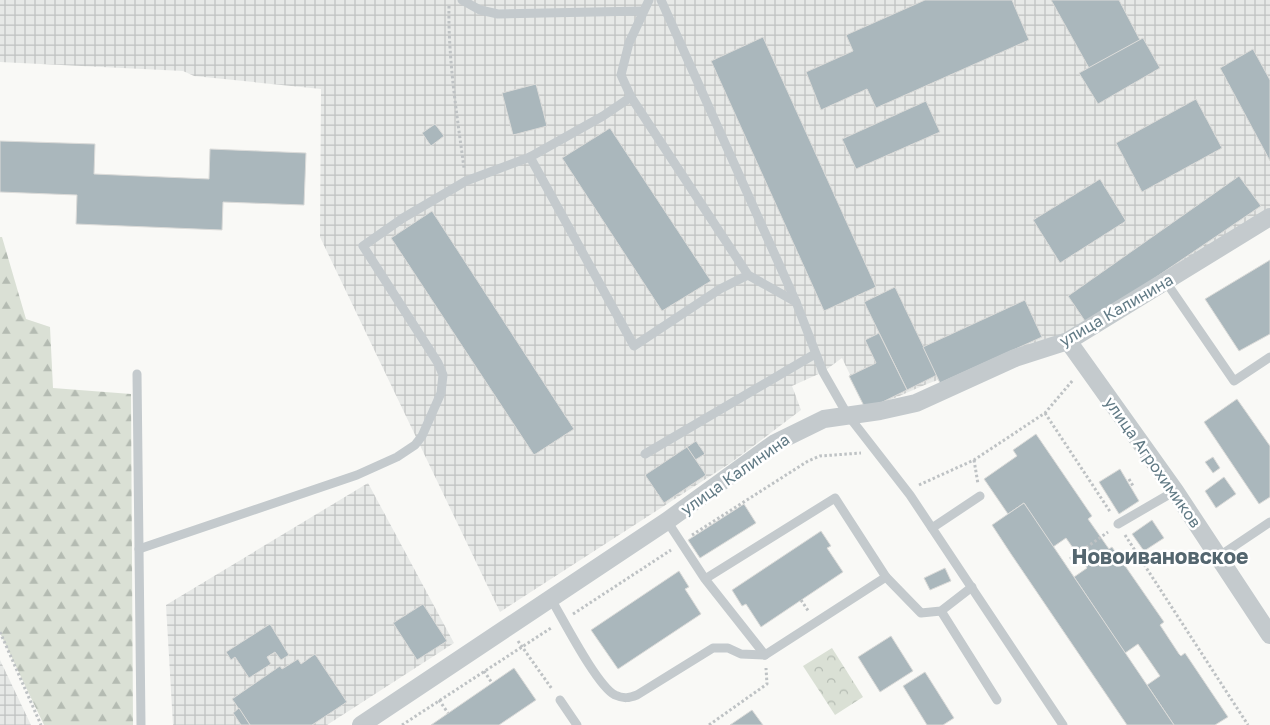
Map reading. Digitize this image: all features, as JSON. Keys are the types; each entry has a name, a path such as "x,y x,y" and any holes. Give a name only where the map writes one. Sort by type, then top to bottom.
{"street":[{"name":"улица Калинина","path":"362,725 667,521 775,443 806,426 847,414 880,411 916,402 1015,358 1068,340 1270,217"},
{"name":"улица Агрохимиков","path":"1068,340 1175,491 1270,635"}],"lane":[{"path":"462,0 480,10 498,14 643,11"},
{"path":"650,0 629,43 622,76 631,97 748,275 796,302"},
{"path":"661,0 796,302 815,354 847,414 879,452 907,490 1063,725"},
{"path":"139,550 356,475 397,457 415,445 422,436 441,394 443,375 438,363 363,246 403,218 466,181 530,157 603,116 631,97"},
{"path":"530,157 634,346 720,289 748,275"},
{"path":"1166,282 1234,381 1270,357"},
{"path":"645,454 815,354"},
{"path":"137,374 141,725"},
{"path":"1118,524 1175,491"},
{"path":"932,528 980,496"},
{"path":"705,579 835,498 886,577 921,613 941,611 972,587"},
{"path":"667,521 705,579 765,655"},
{"path":"1218,557 1270,522"},
{"path":"551,599 600,679 613,694 626,698 638,695 714,648 728,648 742,654 765,655 886,577"},
{"path":"941,611 998,700"},
{"path":"560,700 578,725"}],"path":[{"path":"449,0 448,30 453,86 466,181"},
{"path":"907,490 974,460 1045,413 1086,366"},
{"path":"1045,413 1248,725"},
{"path":"402,725 808,461 820,456 879,452"},
{"path":"974,460 980,496"},
{"path":"1070,559 1118,524"},
{"path":"508,627 560,700"},
{"path":"0,632 41,725"},
{"path":"709,725 767,684 765,655"},
{"path":"484,671 492,683"},
{"path":"439,700 448,713"}],"shaded area":[{"path":"0,0 1270,0 1270,209 1087,325 927,384 867,410 842,358 823,372 792,386 801,410 732,462 500,612 320,237 321,89 194,76 183,71 0,62"},
{"path":"368,483 454,643 327,725 173,725 166,605"},
{"path":"0,660 31,725 0,725"}],"green space":[{"path":"0,237 2,237 26,319 50,327 53,388 131,394 133,725 44,725 0,633"},
{"path":"832,648 863,697 835,715 803,666"}],"building":[{"path":"925,0 1012,0 1029,40 876,108 867,89 821,110 806,72 853,51 846,35"},
{"path":"1051,0 1119,0 1140,40 1089,68"},
{"path":"763,37 876,287 824,311 711,61"},
{"path":"1143,38 1160,68 1098,104 1079,73"},
{"path":"1253,49 1270,80 1270,161 1220,68"},
{"path":"536,84 547,126 513,135 502,93"},
{"path":"1196,99 1222,148 1142,192 1116,143"},
{"path":"926,101 940,132 856,169 842,139"},
{"path":"435,124 444,136 431,146 422,133"},
{"path":"610,128 711,281 662,311 562,158"},
{"path":"0,141 95,144 94,174 209,179 210,149 306,153 304,205 223,202 222,230 76,224 77,195 0,192"},
{"path":"1239,176 1261,206 1087,324 1068,296"},
{"path":"1100,179 1126,221 1060,263 1033,220"},
{"path":"432,211 574,429 534,455 391,238"},
{"path":"1270,260 1270,334 1239,351 1205,299"},
{"path":"895,287 937,375 907,390 864,302"},
{"path":"1025,300 1042,337 940,383 923,347"},
{"path":"879,333 907,390 866,410 849,376 876,363 865,340"},
{"path":"1237,399 1270,446 1270,497 1259,504 1204,422"},
{"path":"1036,434 1092,516 1088,519 1109,549 1112,547 1164,622 1160,625 1179,654 1181,656 1185,653 1228,717 1215,725 1174,725 1147,685 1160,676 1138,644 1125,653 1074,577 1087,568 1066,538 1053,547 1024,503 1008,514 984,479 1017,456 1013,450"},
{"path":"696,441 705,454 695,460 687,447"},
{"path":"687,447 706,475 664,503 645,475"},
{"path":"1213,457 1220,468 1213,473 1205,462"},
{"path":"1120,469 1139,501 1119,514 1099,482"},
{"path":"1224,477 1236,494 1216,508 1205,491"},
{"path":"1024,503 1174,725 1127,725 1011,554 992,525"},
{"path":"744,504 756,523 700,558 688,540"},
{"path":"1152,520 1164,538 1144,551 1132,534"},
{"path":"821,531 831,546 827,548 843,572 761,627 746,604 742,606 732,590"},
{"path":"945,568 951,581 930,590 924,578"},
{"path":"679,571 689,587 685,589 701,614 618,669 591,630"},
{"path":"423,604 447,641 417,660 393,623"},
{"path":"270,624 289,655 281,660 275,652 267,657 271,664 249,678 235,657 231,660 226,652"},
{"path":"891,636 913,671 880,692 858,657"},
{"path":"315,654 347,702 312,725 250,725 232,699 280,666 282,669 298,659 301,664"},
{"path":"514,668 536,700 499,725 431,725"},
{"path":"925,672 954,718 943,725 927,725 903,686"},
{"path":"239,708 250,725 241,725 233,713"},
{"path":"752,710 763,725 730,725"}],"district":[{"name":"Новоивановское","path":"1160,557"}]}
